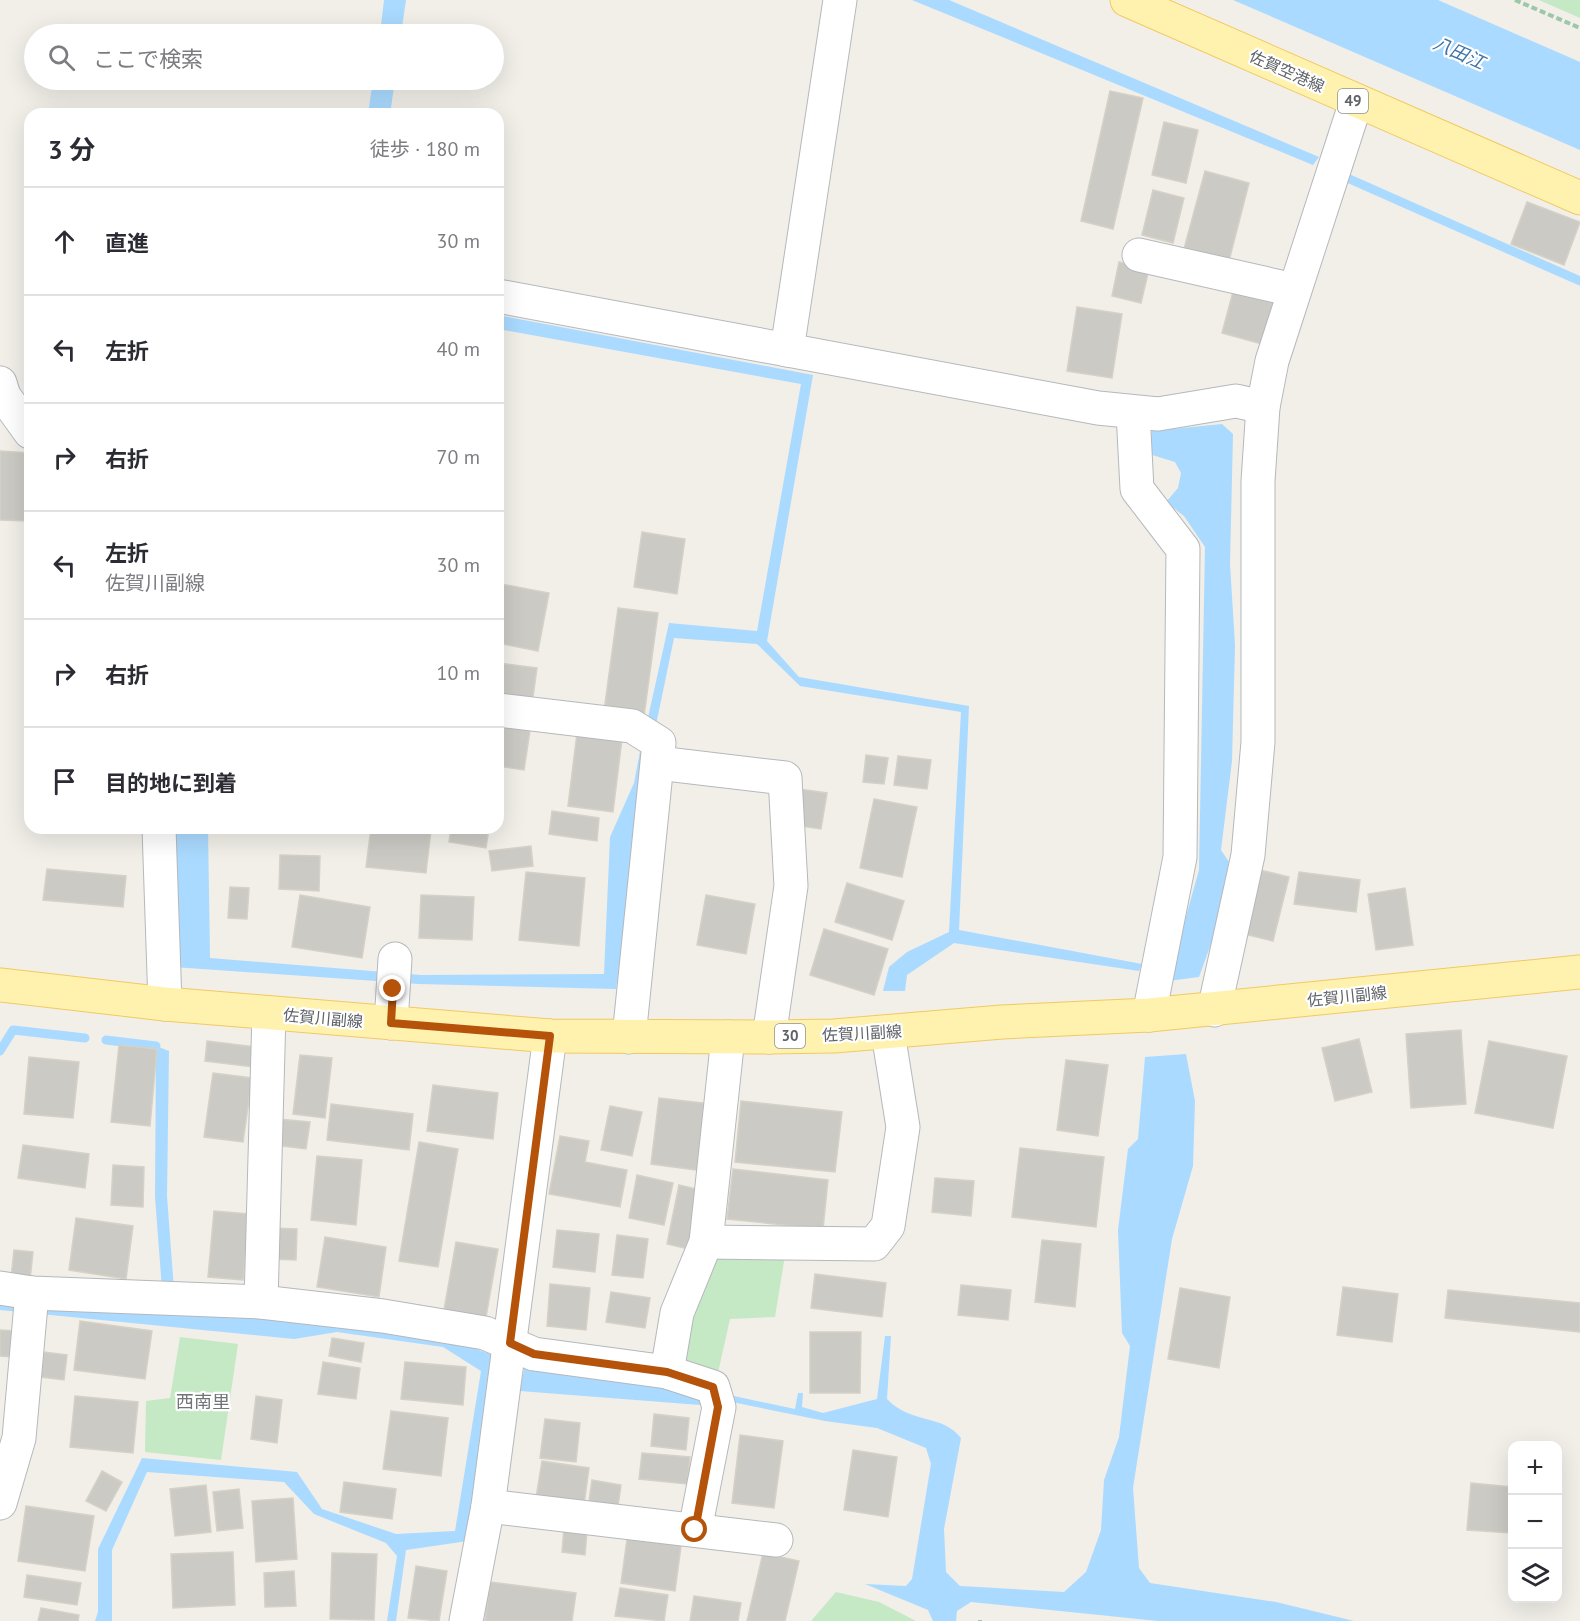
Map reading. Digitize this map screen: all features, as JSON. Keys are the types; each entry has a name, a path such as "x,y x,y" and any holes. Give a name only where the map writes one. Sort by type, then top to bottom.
{"main road":[{"name":"佐賀空港線","path":"1127,0 1580,198"},
{"name":"佐賀川副線","path":"0,985 165,1004 550,1036 728,1037 888,1033 1002,1022 1149,1015 1580,972"}],"street":[{"path":"788,350 840,0"},
{"path":"1214,1010 1248,855 1258,742 1258,481 1263,407 1272,361 1356,102"},
{"path":"1139,255 1294,290"},
{"path":"504,297 1133,412 1158,414 1236,401 1263,407"},
{"path":"0,383 4,396 24,424"},
{"path":"1133,412 1137,489 1183,549 1180,857 1149,1015"},
{"path":"504,711 632,726 659,743 628,1037"},
{"path":"658,763 785,778 791,886 769,1036"},
{"path":"159,834 165,1004"},
{"path":"391,1023 394,974"},
{"path":"261,1302 269,1013"},
{"path":"706,1242 874,1244 888,1226 903,1127 888,1033"},
{"path":"466,1621 489,1506 550,1036"},
{"path":"667,1372 677,1313 706,1242 728,1037"},
{"path":"0,1288 31,1307 261,1302 394,1318 485,1333 534,1354 667,1372 716,1397 695,1530"},
{"path":"0,1503 18,1438 31,1307"},
{"path":"489,1506 776,1540"}],"path":[{"path":"1515,0 1580,28"}],"green space":[{"path":"1539,0 1580,0 1580,18"},
{"path":"786,1249 775,1317 730,1319 717,1377 679,1369 686,1318 713,1250"},
{"path":"180,1337 238,1344 221,1460 145,1452 146,1401 170,1398"},
{"path":"836,1592 879,1602 916,1621 811,1621"}],"water":[{"path":"384,0 406,0 402,24 381,24"},
{"path":"912,0 949,0 1319,157 1313,165"},
{"name":"八田江","path":"1233,0 1438,0 1580,62 1580,150"},
{"path":"372,90 394,90 391,108 369,108"},
{"path":"504,316 813,375 767,641 799,677 969,706 959,930 1142,964 1139,971 954,943 907,975 905,991 883,991 889,967 907,952 949,932 961,712 800,686 757,644 674,638 656,725 647,722 669,623 757,631 801,384 504,330"},
{"path":"1222,424 1233,434 1230,564 1235,645 1232,761 1221,850 1229,862 1212,941 1199,977 1168,981 1199,870 1205,547 1184,516 1166,502 1178,488 1181,473 1175,462 1149,454 1152,431"},
{"path":"641,746 649,751 616,989 419,984 173,967 167,834 208,834 210,958 421,975 604,974 610,837 634,783"},
{"path":"156,1046 169,1051 167,1196 174,1290 162,1289 155,1197"},
{"path":"1186,1054 1195,1101 1193,1166 1172,1239 1133,1488 1139,1568 1150,1583 1276,1602 1354,1621 1158,1621 971,1602 957,1611 956,1621 933,1621 928,1610 865,1584 906,1586 912,1579 931,1464 926,1448 877,1428 825,1421 722,1400 700,1405 520,1391 525,1365 720,1393 795,1409 798,1393 803,1393 802,1407 823,1413 877,1399 885,1336 891,1336 887,1399 906,1412 945,1425 961,1438 944,1529 946,1572 960,1586 1064,1592 1086,1572 1101,1530 1104,1480 1119,1437 1130,1346 1122,1333 1118,1230 1128,1149 1138,1139 1145,1057"},
{"path":"0,1298 335,1323 449,1339 490,1354 496,1364 468,1541 406,1550 396,1621 387,1621 397,1556 386,1543 314,1514 284,1482 147,1472 112,1550 112,1621 95,1621 98,1612 98,1549 142,1458 297,1472 322,1509 396,1534 455,1531 481,1371 443,1347 337,1332 294,1339 0,1310"}],"building":[{"path":"1110,91 1143,98 1113,229 1081,221"},
{"path":"1164,122 1198,130 1186,183 1152,175"},
{"path":"1205,171 1249,183 1229,261 1184,249"},
{"path":"1153,190 1184,198 1173,243 1142,235"},
{"path":"1527,202 1580,222 1564,265 1511,244"},
{"path":"1119,262 1149,269 1141,303 1112,296"},
{"path":"1234,288 1274,299 1262,344 1222,333"},
{"path":"1077,307 1122,314 1112,378 1067,371"},
{"path":"0,451 24,453 24,521 0,520"},
{"path":"642,532 685,539 677,594 634,587"},
{"path":"504,585 549,593 538,651 504,644"},
{"path":"618,608 658,613 644,716 604,711"},
{"path":"504,664 537,668 532,704 504,701"},
{"path":"504,727 530,731 524,770 504,767"},
{"path":"577,733 622,739 613,812 568,806"},
{"path":"866,755 888,758 884,784 863,782"},
{"path":"898,756 931,760 927,789 894,785"},
{"path":"799,789 827,793 821,829 794,825"},
{"path":"874,799 917,807 902,877 860,868"},
{"path":"552,811 599,818 597,841 549,834"},
{"path":"370,834 431,834 426,873 366,867"},
{"path":"450,834 488,834 486,848 449,842"},
{"path":"531,846 533,866 492,871 489,851"},
{"path":"280,855 320,856 319,891 279,889"},
{"path":"47,869 126,876 123,907 43,900"},
{"path":"1256,869 1289,877 1273,941 1240,933"},
{"path":"526,872 585,878 579,946 519,940"},
{"path":"1299,872 1360,880 1356,912 1294,904"},
{"path":"847,883 904,901 892,940 835,922"},
{"path":"230,887 249,888 247,919 228,918"},
{"path":"1405,888 1413,945 1376,950 1368,894"},
{"path":"300,895 370,907 362,958 292,947"},
{"path":"421,895 474,897 472,940 419,938"},
{"path":"706,895 755,904 746,954 697,945"},
{"path":"824,929 888,949 874,995 810,975"},
{"path":"1461,1030 1466,1104 1411,1108 1406,1034"},
{"path":"1359,1039 1372,1092 1335,1101 1322,1048"},
{"path":"207,1041 256,1047 254,1067 205,1061"},
{"path":"1489,1041 1567,1056 1553,1128 1475,1113"},
{"path":"119,1045 157,1049 150,1126 111,1122"},
{"path":"300,1055 332,1058 325,1118 293,1114"},
{"path":"29,1057 79,1062 73,1118 24,1114"},
{"path":"1066,1060 1108,1065 1098,1136 1057,1130"},
{"path":"213,1073 252,1078 243,1142 204,1137"},
{"path":"433,1085 498,1093 493,1139 427,1131"},
{"path":"659,1098 711,1104 703,1171 651,1164"},
{"path":"741,1101 842,1112 835,1172 735,1162"},
{"path":"331,1104 413,1114 409,1150 327,1140"},
{"path":"610,1106 642,1112 632,1156 601,1150"},
{"path":"278,1119 310,1122 306,1149 275,1145"},
{"path":"560,1136 589,1141 585,1162 627,1170 620,1207 549,1194"},
{"path":"419,1142 458,1149 438,1267 399,1261"},
{"path":"23,1145 89,1154 85,1188 18,1178"},
{"path":"1020,1148 1104,1157 1096,1227 1012,1217"},
{"path":"317,1156 362,1160 356,1225 311,1220"},
{"path":"113,1165 144,1167 143,1207 111,1205"},
{"path":"733,1169 828,1180 823,1229 727,1219"},
{"path":"637,1175 673,1183 664,1225 629,1218"},
{"path":"935,1178 974,1181 971,1216 932,1212"},
{"path":"679,1185 701,1190 689,1249 667,1244"},
{"path":"214,1211 249,1214 243,1280 208,1277"},
{"path":"76,1218 133,1226 126,1279 69,1270"},
{"path":"272,1228 297,1229 296,1260 271,1259"},
{"path":"557,1230 599,1234 595,1272 553,1267"},
{"path":"617,1235 648,1239 643,1278 612,1275"},
{"path":"325,1237 386,1247 379,1297 317,1287"},
{"path":"1042,1240 1081,1244 1075,1307 1035,1302"},
{"path":"456,1242 498,1249 486,1317 444,1310"},
{"path":"14,1250 33,1252 30,1280 11,1278"},
{"path":"815,1274 886,1283 882,1317 811,1308"},
{"path":"550,1284 590,1288 586,1330 547,1326"},
{"path":"961,1285 1011,1290 1008,1320 958,1315"},
{"path":"1343,1287 1398,1294 1392,1342 1337,1335"},
{"path":"1180,1288 1230,1297 1219,1368 1168,1359"},
{"path":"1448,1290 1580,1303 1580,1332 1445,1318"},
{"path":"611,1292 650,1298 645,1328 606,1322"},
{"path":"80,1321 152,1331 145,1379 74,1370"},
{"path":"0,1330 15,1331 12,1357 0,1356"},
{"path":"810,1332 861,1332 860,1393 810,1393"},
{"path":"332,1338 364,1343 361,1362 329,1356"},
{"path":"44,1352 67,1355 64,1380 41,1377"},
{"path":"323,1362 360,1368 356,1399 318,1394"},
{"path":"405,1362 466,1367 463,1405 401,1399"},
{"path":"75,1396 138,1402 133,1453 70,1447"},
{"path":"256,1396 282,1400 277,1443 251,1439"},
{"path":"391,1411 448,1418 441,1476 383,1469"},
{"path":"654,1414 689,1418 686,1450 651,1446"},
{"path":"545,1419 580,1423 576,1462 540,1458"},
{"path":"740,1435 783,1441 774,1508 732,1503"},
{"path":"853,1450 897,1457 888,1517 844,1510"},
{"path":"642,1453 690,1457 687,1484 639,1479"},
{"path":"542,1461 589,1468 584,1505 536,1498"},
{"path":"102,1471 122,1482 106,1511 86,1501"},
{"path":"592,1480 621,1485 617,1513 588,1508"},
{"path":"344,1482 396,1489 392,1519 340,1512"},
{"path":"1471,1483 1508,1487 1508,1533 1467,1530"},
{"path":"206,1485 211,1532 175,1536 170,1489"},
{"path":"239,1489 243,1528 217,1531 213,1492"},
{"path":"293,1498 297,1559 256,1562 252,1501"},
{"path":"26,1506 94,1516 85,1571 18,1561"},
{"path":"564,1529 587,1531 585,1555 562,1552"},
{"path":"628,1532 682,1539 675,1591 621,1583"},
{"path":"233,1552 235,1605 173,1608 171,1554"},
{"path":"332,1553 377,1554 374,1620 330,1619"},
{"path":"763,1553 799,1561 785,1621 747,1621"},
{"path":"416,1566 447,1571 439,1621 408,1618"},
{"path":"294,1571 296,1606 265,1607 264,1573"},
{"path":"27,1575 81,1583 77,1605 24,1597"},
{"path":"490,1582 576,1593 572,1621 485,1621"},
{"path":"620,1588 668,1595 664,1621 615,1616"},
{"path":"694,1596 741,1603 738,1621 690,1621"},
{"path":"41,1608 79,1615 78,1621 38,1621"}],"waterway":[{"path":"1345,177 1580,281"},
{"path":"0,1051 13,1030 85,1038"},
{"path":"106,1040 156,1046"}],"district":[{"name":"西南里","path":"203,1402"}],"route":[{"path":"393,989 391,1023 550,1036 510,1343 534,1354 667,1372 713,1387 718,1407 695,1530"}]}
